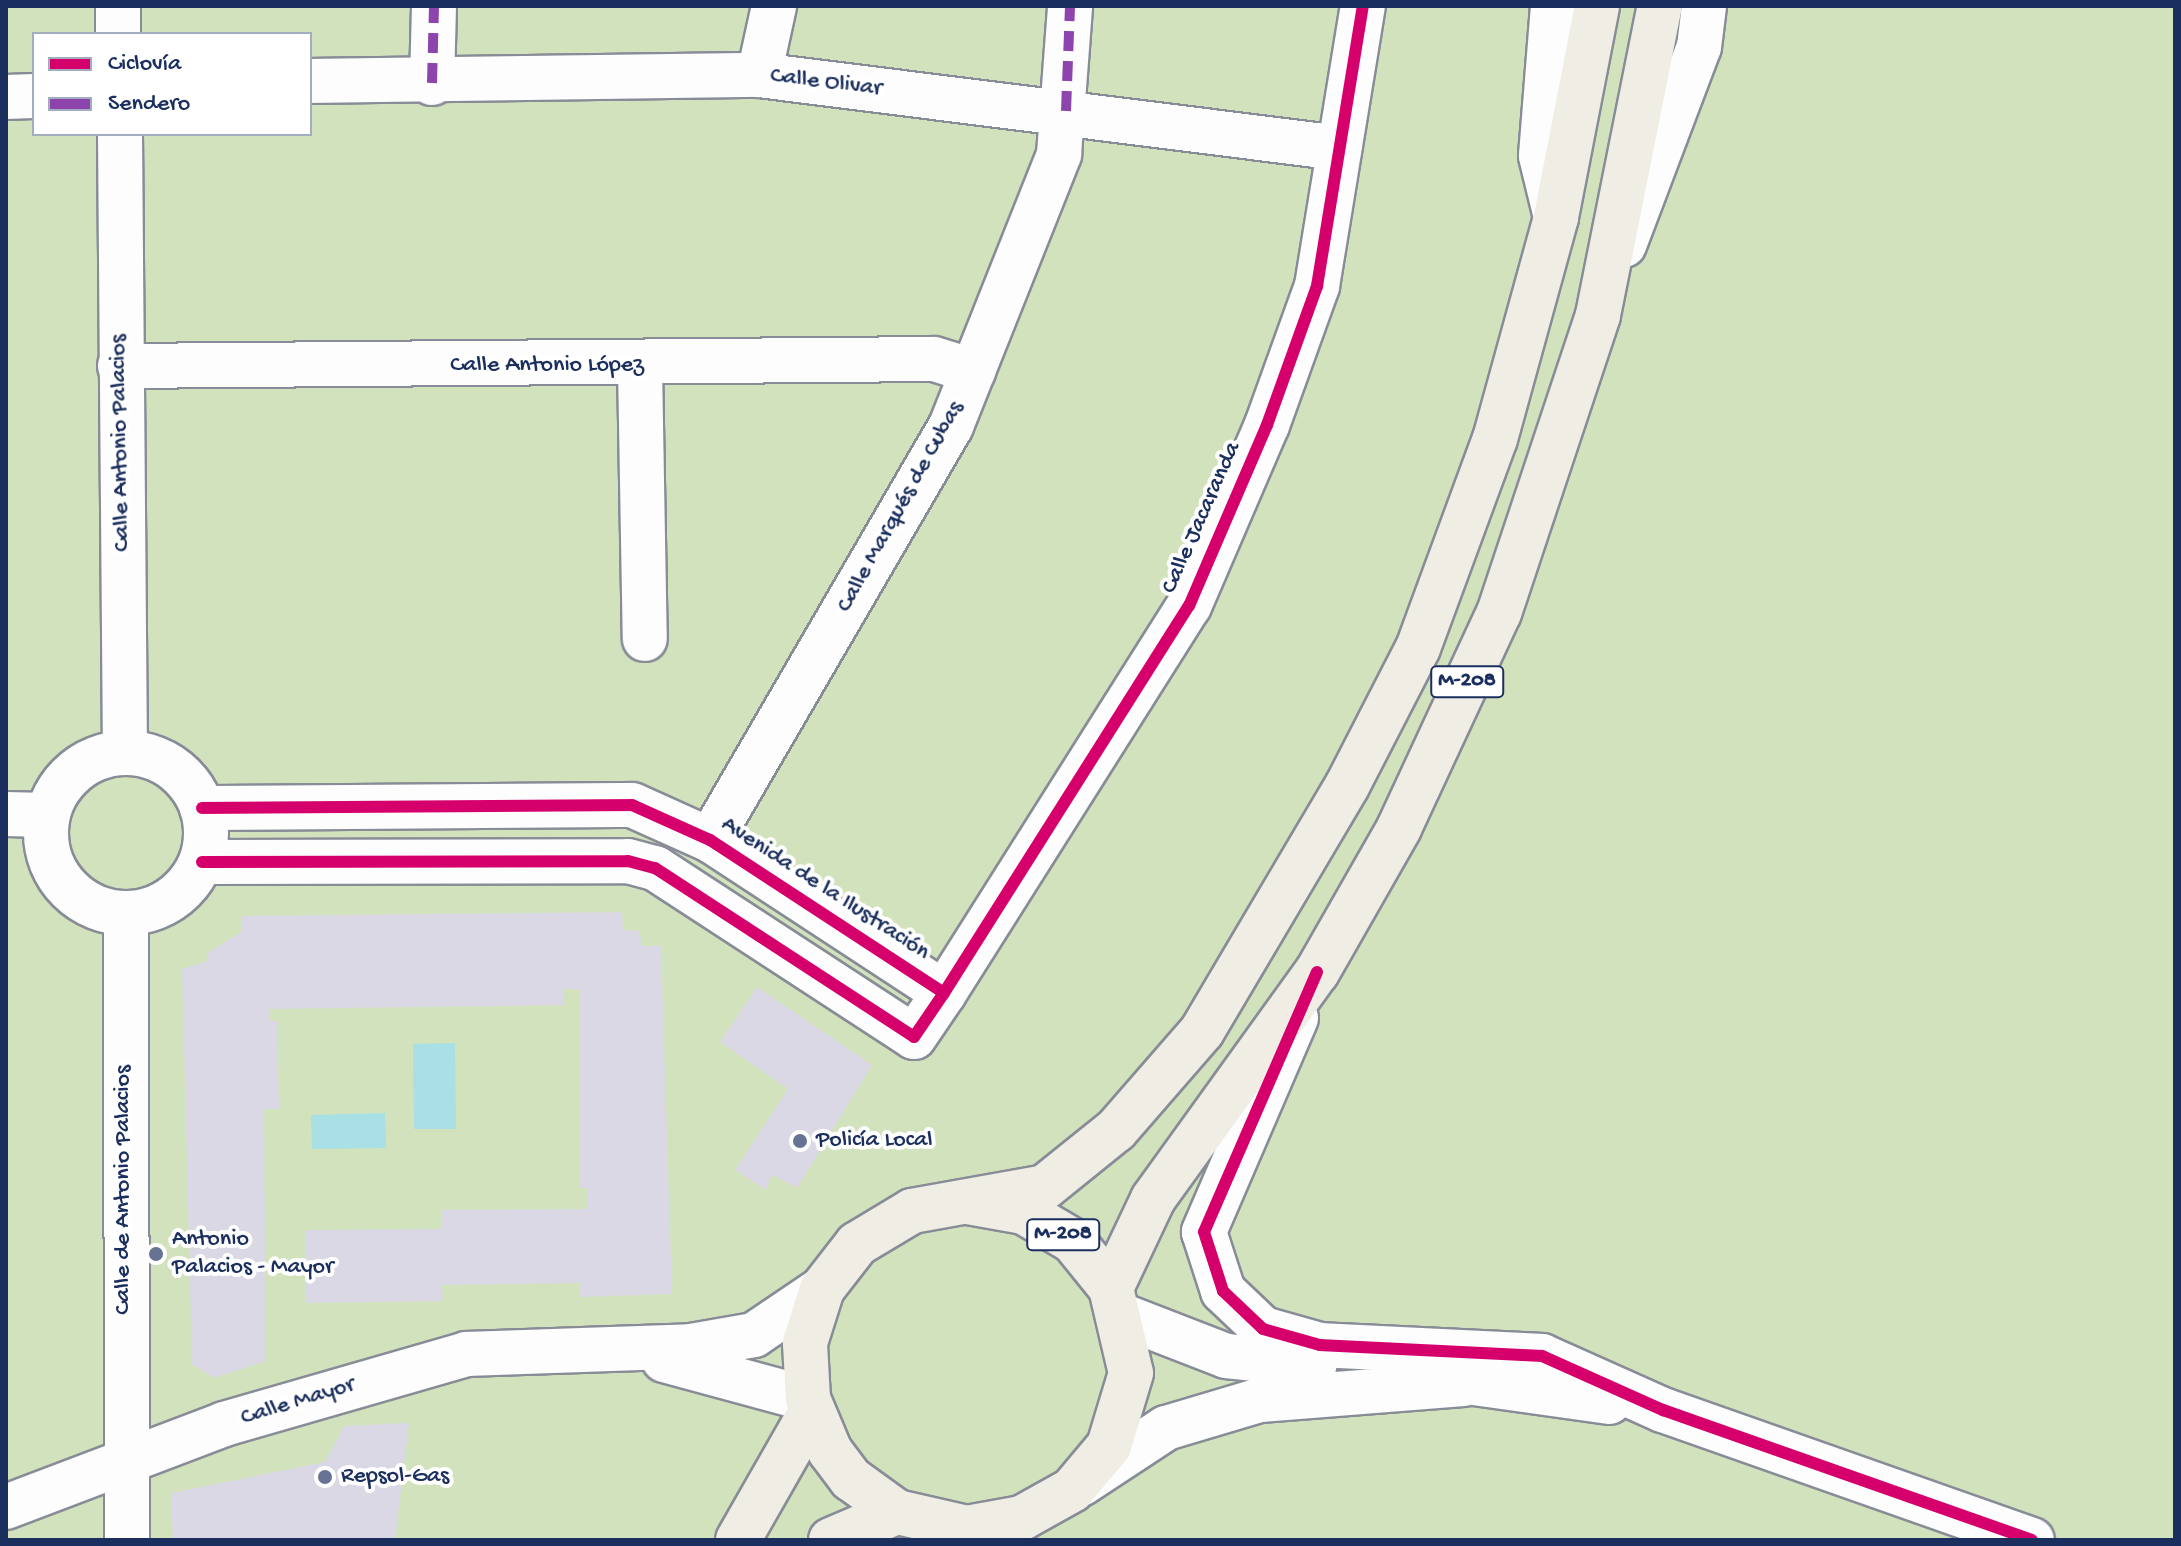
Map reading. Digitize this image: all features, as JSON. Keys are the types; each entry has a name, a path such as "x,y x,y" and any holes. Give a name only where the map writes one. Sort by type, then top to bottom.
{"main road":[{"name":"M-208","path":"968,1202 1024,1212 1073,1241 1117,1302 1131,1373 1124,1411 1109,1446 1072,1490 994,1525 967,1528 897,1512 851,1479 810,1406 805,1343 822,1289 857,1244 912,1211 1045,1187 1116,1130 1202,1031 1347,786 1418,648 1495,439 1556,217 1597,6"},
{"name":"M-208","path":"1117,1302 1153,1199 1317,972 1399,828 1499,613 1598,315 1660,6"},
{"path":"738,1540 810,1406"},
{"path":"831,1540 897,1512"}],"street":[{"path":"118,6 118,32"},
{"path":"432,83 434,6"},
{"path":"759,75 774,6"},
{"name":"Calle Marqués de Cubas","path":"710,840 951,426 1059,154 1066,111 1070,6"},
{"name":"Calle Jacaranda","path":"944,993 1189,606 1317,286 1363,6"},
{"path":"1553,6 1541,156 1556,217"},
{"path":"1598,315 1699,47 1704,6"},
{"name":"Calle Olivar","path":"312,81 432,83 759,75 1066,111 1339,148"},
{"path":"6,97 32,96"},
{"name":"Calle Antonio Palacios","path":"120,136 125,753"},
{"name":"Calle Antonio López","path":"120,366 640,366 934,359 973,371"},
{"path":"640,366 645,639"},
{"path":"125,753 158,759 186,779 202,808 202,862 186,887 159,907 126,914 91,906 62,884 26,815 75,770 125,753"},
{"name":"Avenida de la Ilustración","path":"202,808 632,805 710,840 944,993 914,1037 655,868 628,861 202,862"},
{"name":"Calle de Antonio Palacios","path":"126,914 127,1540"},
{"path":"1317,972 1204,1232 1223,1291 1263,1329 1320,1345 1542,1356 1663,1410 2032,1540"},
{"name":"Calle Mayor","path":"6,1507 127,1465 224,1424 466,1354 603,1348 754,1335 822,1289"},
{"path":"1117,1302 1226,1356 1485,1384 1663,1410"},
{"name":"Calle Mayor","path":"603,1348 746,1377 810,1406"},
{"path":"1072,1490 1166,1428 1260,1400 1485,1384"}],"green space":[{"path":"6,6 2175,6 2175,1540 6,1540"}],"water":[{"path":"455,1043 456,1129 414,1129 413,1044"},
{"path":"385,1113 386,1148 312,1149 311,1115"}],"building":[{"path":"622,912 623,930 640,931 641,946 661,946 672,1294 580,1297 579,1283 442,1285 443,1301 306,1303 305,1230 441,1229 441,1210 588,1209 587,1188 579,1188 579,989 563,989 563,1005 269,1009 269,1021 277,1021 279,1109 264,1109 266,1361 214,1378 192,1364 182,969 207,961 207,953 241,932 241,916"},
{"path":"757,987 872,1065 797,1188 772,1175 766,1190 735,1170 788,1089 720,1042"},
{"name":"Repsol-Gas","path":"409,1423 395,1540 173,1540 171,1493 325,1462 344,1426"}],"marked path":[{"path":"432,83 434,6"},
{"path":"1066,111 1070,6"}],"cycle path":[{"path":"944,993 1189,606 1267,425 1317,286 1363,6"},
{"path":"202,808 632,805 710,840 944,993 914,1037 655,868 628,861 202,862"},
{"path":"1317,972 1204,1232 1223,1291 1263,1329 1320,1345 1542,1356 1663,1410 2032,1540"}],"place":[{"name":"Policía Local","path":"800,1141"},
{"name":"Antonio Palacios - Mayor","path":"156,1254"},
{"name":"Repsol-Gas","path":"325,1477"}]}
